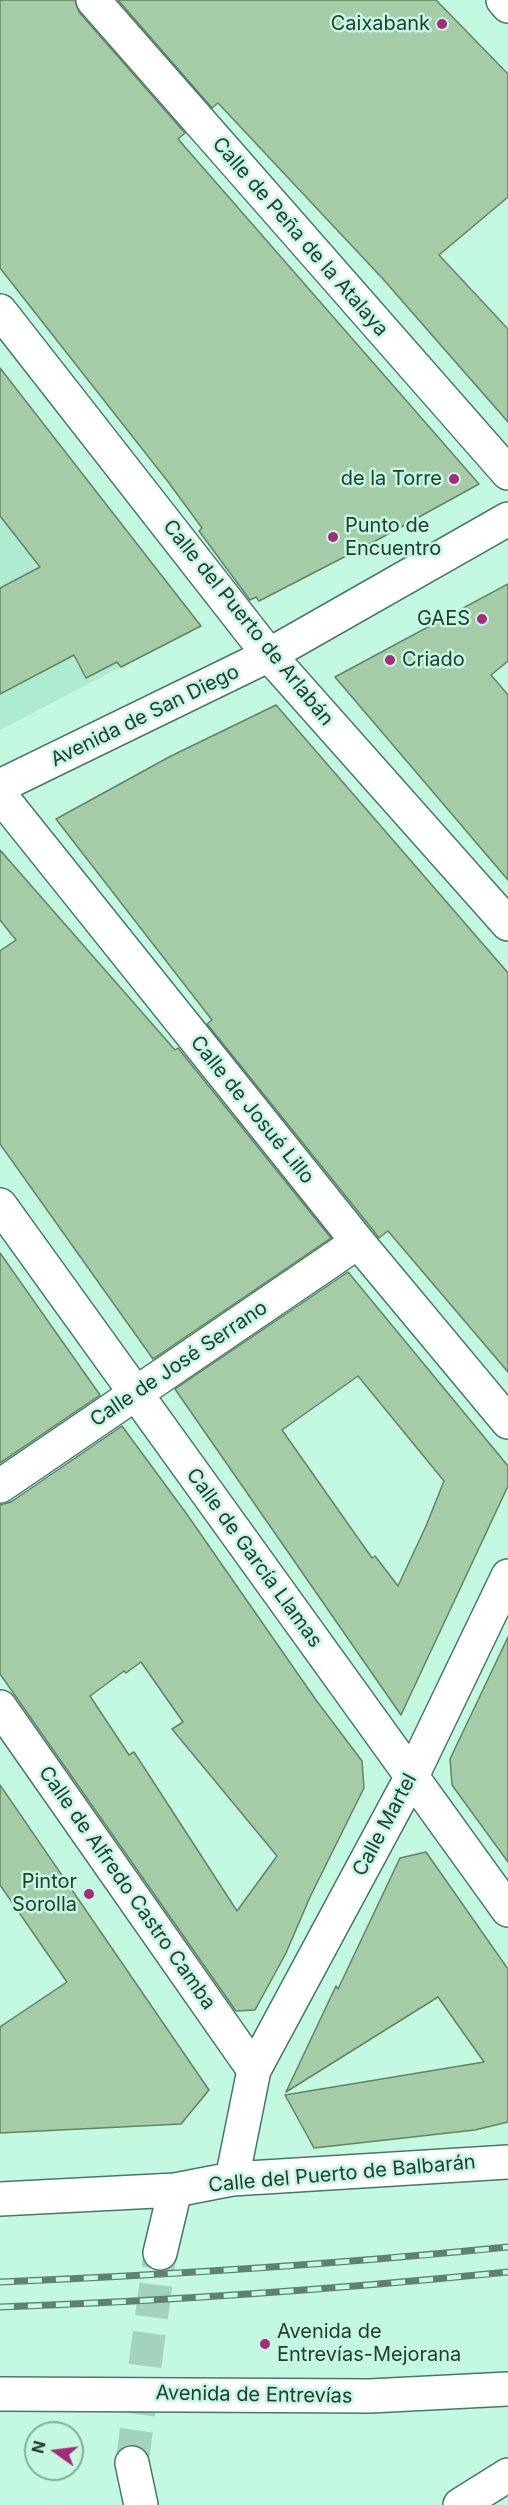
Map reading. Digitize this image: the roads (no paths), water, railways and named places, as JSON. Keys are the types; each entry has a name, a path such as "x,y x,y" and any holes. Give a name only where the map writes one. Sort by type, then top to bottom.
{"street":[{"name":"Calle de Peña de la Atalaya","path":"93,0 508,473"},
{"path":"503,0 508,6"},
{"name":"Calle del Puerto de Arlabán","path":"0,311 269,655 508,924"},
{"name":"Avenida de San Diego","path":"0,786 269,655 508,519"},
{"name":"Calle de Josué Lillo","path":"0,795 358,1242 508,1422"},
{"name":"Calle de García Llamas","path":"0,1205 508,1910"},
{"name":"Calle de José Serrano","path":"0,1486 358,1242"},
{"name":"Calle Martel","path":"232,2180 254,2070 412,1776 508,1576"},
{"name":"Calle de Alfredo Castro Camba","path":"0,1707 254,2070"},
{"name":"Calle del Puerto de Balbarán","path":"0,2199 175,2190 232,2180 508,2162"},
{"path":"160,2253 175,2190"},
{"name":"Avenida de Entrevías","path":"0,2394 370,2396 508,2389"},
{"path":"132,2463 141,2505"},
{"path":"460,2505 508,2475"}],"tunnel":[{"path":"132,2463 160,2253"}],"railway":[{"path":"0,2282 254,2268 508,2247"},
{"path":"0,2307 254,2294 508,2272"}],"place":[{"name":"Caixabank","path":"442,24"},
{"name":"de la Torre","path":"454,479"},
{"name":"Punto de Encuentro","path":"333,537"},
{"name":"GAES","path":"482,619"},
{"name":"Criado","path":"390,660"},
{"name":"Pintor Sorolla","path":"89,1894"},
{"name":"Avenida de Entrevías-Mejorana","path":"265,2344"}]}
